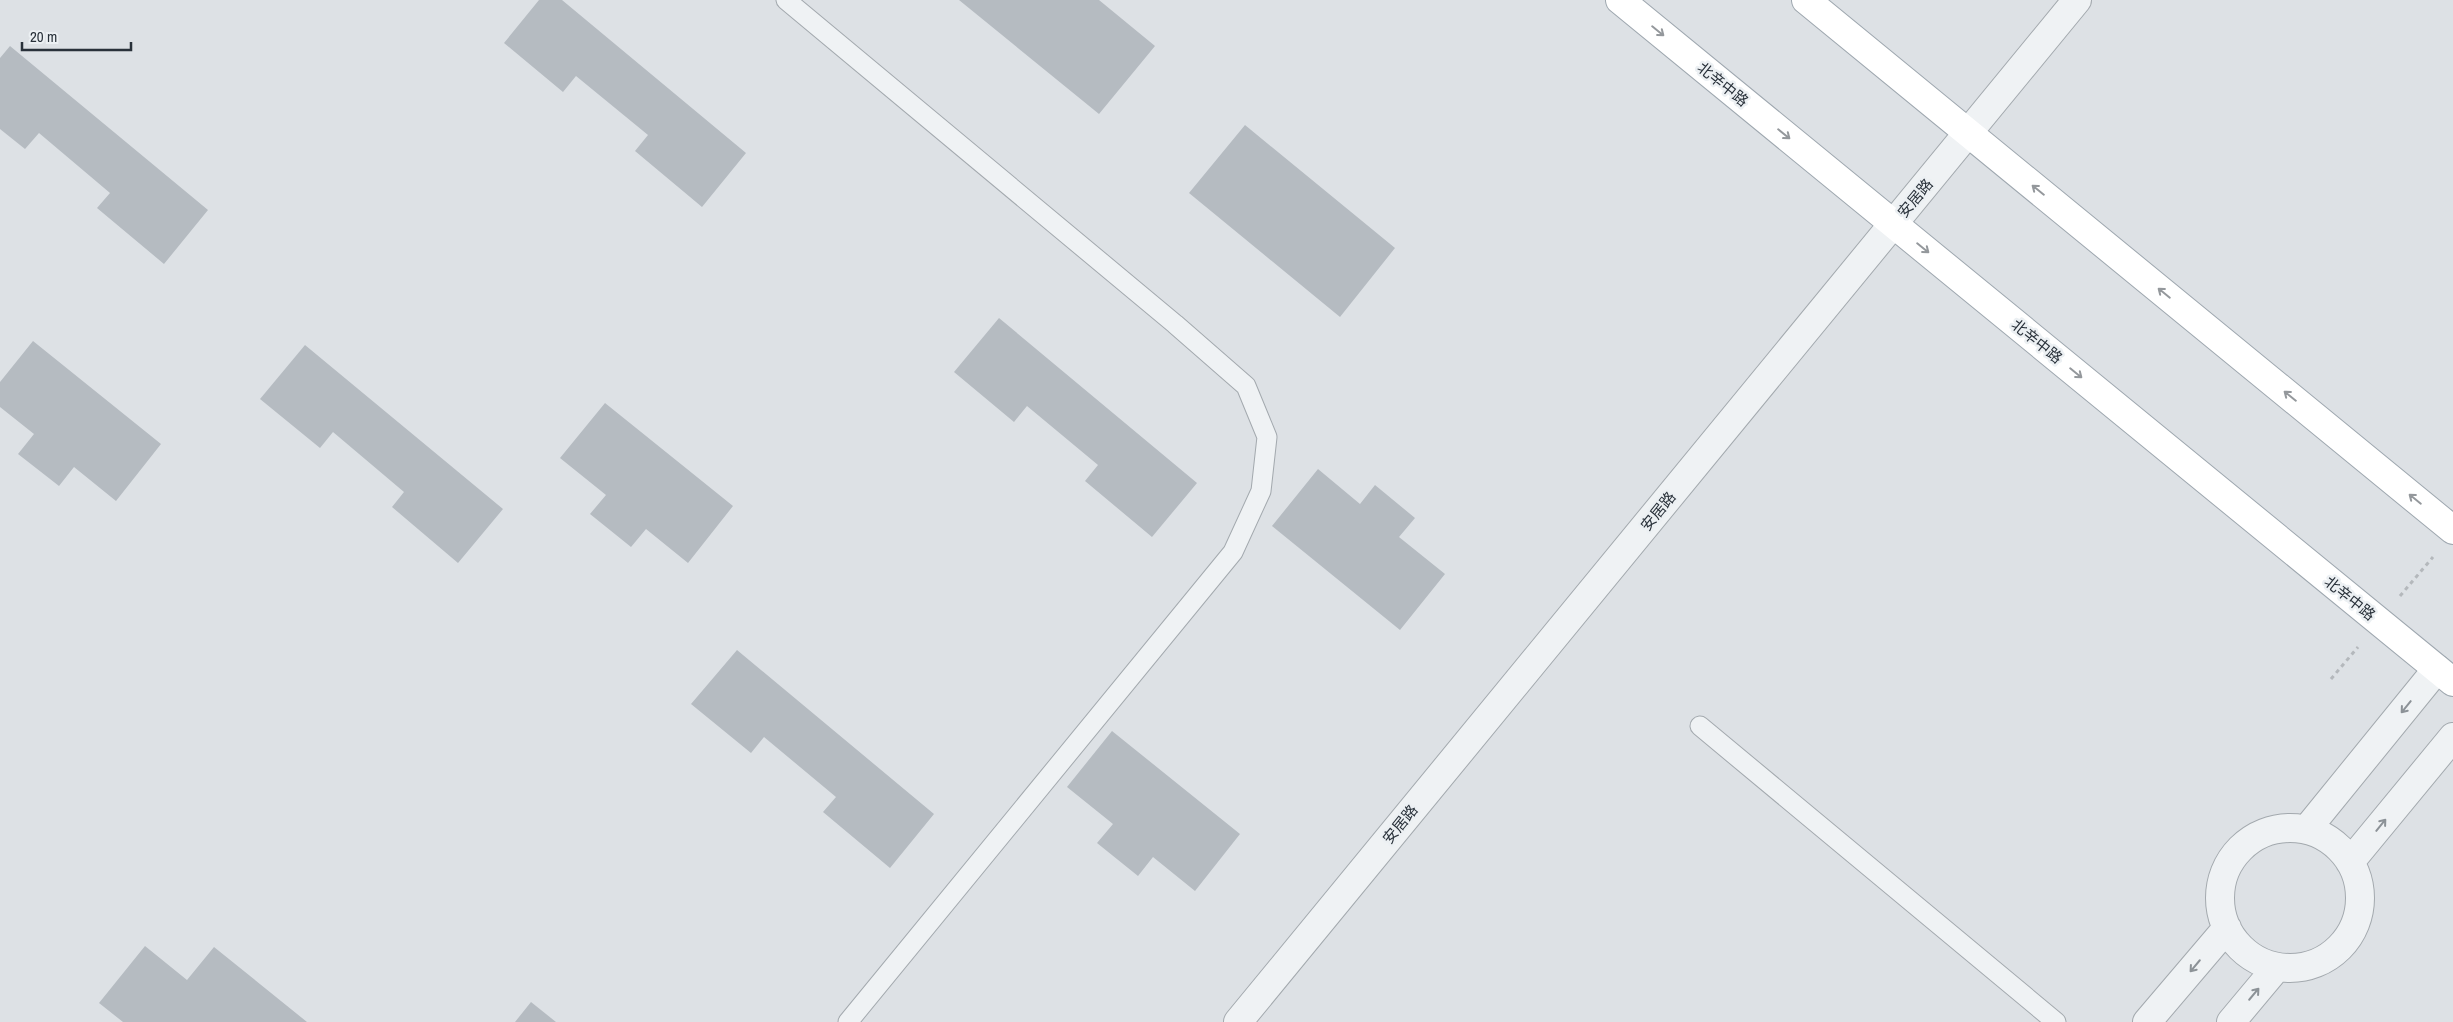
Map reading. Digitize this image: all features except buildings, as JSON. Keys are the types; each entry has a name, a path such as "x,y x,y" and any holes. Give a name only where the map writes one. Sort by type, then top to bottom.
{"main road":[{"name":"北辛中路","path":"1620,0 2445,676"},
{"path":"1806,0 2453,530"}],"street":[{"name":"安居路","path":"1238,1022 2078,0"},
{"path":"2307,829 2445,676"},
{"path":"2350,862 2453,737"},
{"path":"2283,827 2307,829 2329,839 2346,855 2350,862 2357,877 2360,899 2357,921 2346,941 2329,956 2309,966 2277,967 2264,964 2245,952 2230,936 2221,915 2219,890 2225,868 2239,848 2259,834 2283,827"},
{"path":"2148,1022 2226,928"},
{"path":"2231,1022 2277,967"}],"lane":[{"path":"786,0 1175,324 1246,386 1267,437 1261,491 1233,552 848,1022"},
{"path":"1700,726 2056,1022"}]}
